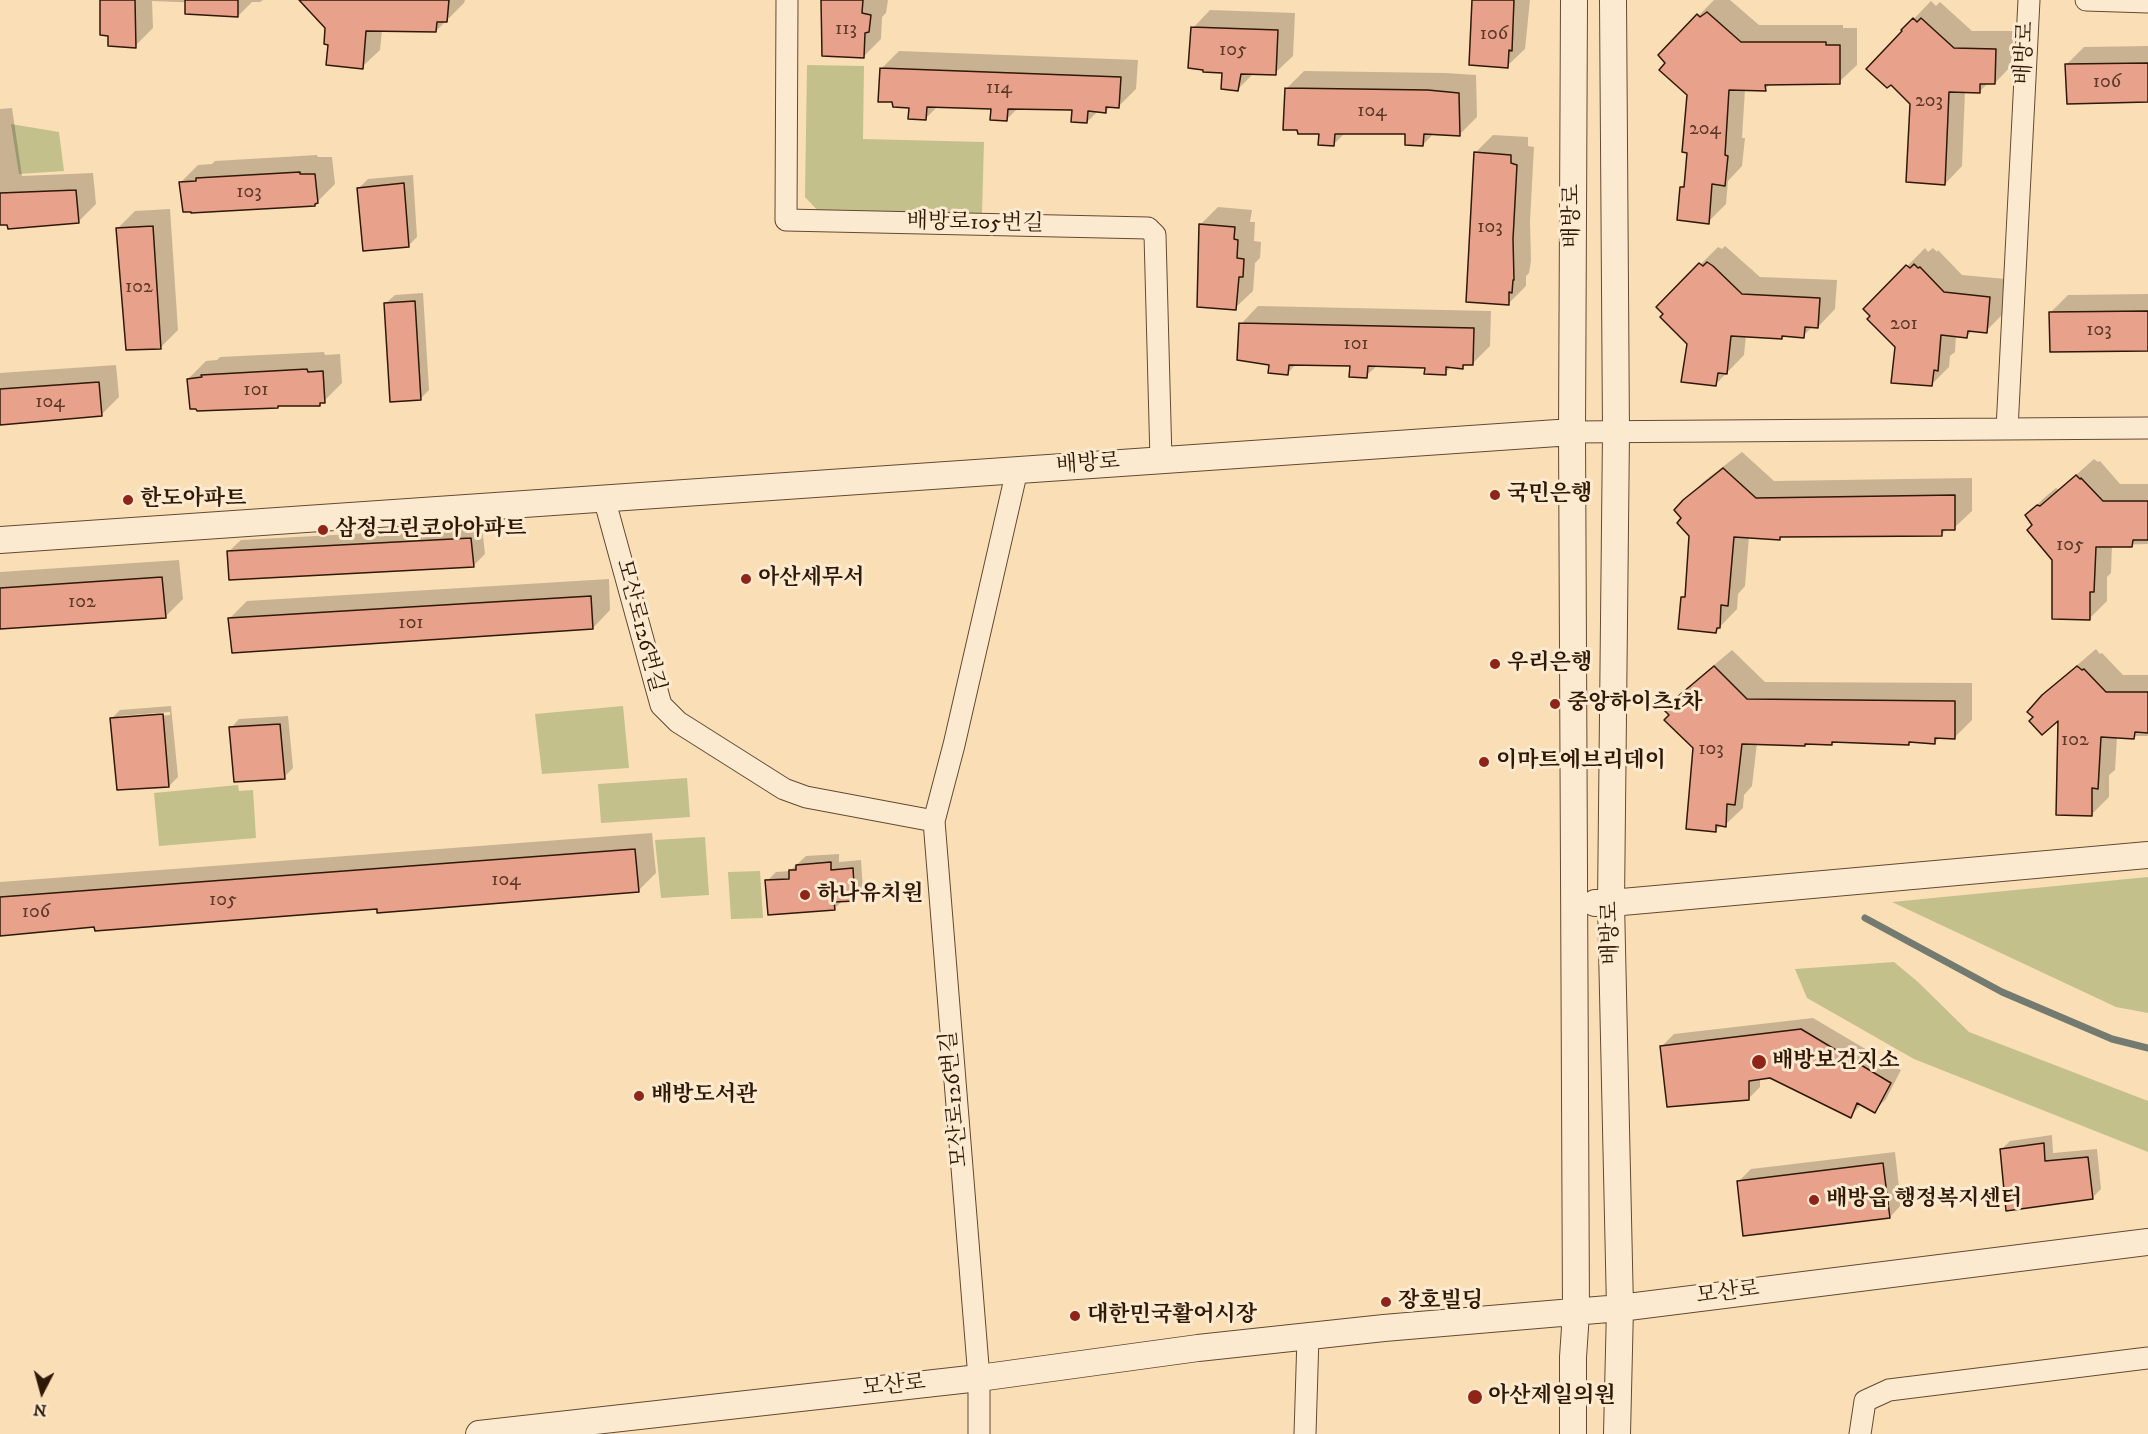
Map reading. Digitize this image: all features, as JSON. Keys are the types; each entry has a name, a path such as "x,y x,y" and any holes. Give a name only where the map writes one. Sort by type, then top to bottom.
{"street":[{"name":"배방로105번길","path":"787,0 786,220 1148,228 1155,235 1161,460"},
{"name":"배방로","path":"1573,1434 1573,1358 1576,1313 1572,432 1574,0"},
{"name":"배방로","path":"1613,0 1616,432 1611,903 1620,1308 1617,1434"},
{"name":"배방로","path":"2007,429 2029,0"},
{"path":"2086,0 2148,2"},
{"name":"배방로","path":"0,540 1572,432 2148,428"},
{"name":"모산로126번길","path":"979,1434 979,1378 934,820 954,745 1017,470"},
{"name":"모산로126번길","path":"604,498 661,705 678,722 784,789 806,797 934,820"},
{"path":"1575,902 1611,903 2148,855"},
{"name":"모산로","path":"479,1434 979,1378 1198,1348 1620,1308 2148,1242"},
{"path":"1305,1434 1308,1336"},
{"path":"1860,1434 1865,1401 1888,1390 2148,1358"}],"shaded area":[{"path":"807,65 864,66 863,139 984,142 982,215 820,213 805,197"},
{"path":"11,124 59,132 64,171 19,174"},
{"path":"623,706 629,768 542,774 535,714"},
{"path":"687,778 690,817 601,823 598,784"},
{"path":"238,785 239,791 253,790 256,838 159,846 154,793"},
{"path":"705,837 709,895 661,898 655,840"},
{"path":"760,871 763,918 731,919 728,872"},
{"path":"2148,877 2148,1013 2116,1007 1892,902"},
{"path":"1894,962 1969,1032 2148,1101 2148,1152 1914,1059 1807,998 1795,969"}],"building":[{"path":"100,0 135,0 136,48 108,46 108,36 100,35"},
{"path":"185,0 238,0 238,17 185,14"},
{"path":"299,0 449,0 447,22 437,22 436,32 366,31 363,69 326,65 328,45 324,44 325,28"},
{"path":"821,0 863,0 862,13 871,15 869,32 865,33 864,58 822,56"},
{"path":"1472,0 1514,0 1512,51 1509,50 1508,68 1469,65"},
{"path":"1707,12 1741,42 1826,42 1826,45 1840,45 1840,84 1765,85 1766,91 1729,90 1725,186 1712,184 1709,224 1677,220 1680,187 1684,187 1687,153 1682,152 1687,95 1659,70 1665,63 1658,55 1697,14 1700,17"},
{"path":"1913,18 1917,22 1921,18 1954,48 1996,49 1995,84 1980,84 1980,93 1949,92 1945,185 1906,182 1910,104 1891,85 1887,88 1866,69"},
{"path":"1191,27 1278,30 1276,75 1241,74 1238,91 1221,89 1222,73 1188,68"},
{"path":"2148,63 2148,102 2067,104 2065,64"},
{"path":"880,68 1121,77 1119,108 1106,107 1106,113 1088,111 1087,123 1071,122 1072,110 1008,109 1007,121 990,120 991,109 927,107 926,120 908,119 909,108 893,107 892,102 878,102"},
{"path":"1285,88 1428,90 1459,93 1460,136 1424,134 1423,146 1405,145 1405,134 1335,134 1334,146 1318,145 1319,134 1298,134 1297,130 1283,130"},
{"path":"1474,152 1511,155 1511,163 1517,165 1513,239 1514,280 1512,293 1509,292 1509,305 1466,302"},
{"path":"300,172 300,174 315,174 318,203 315,206 183,212 179,182 196,181 196,178"},
{"path":"404,183 409,247 363,251 357,188"},
{"path":"76,190 79,223 8,229 7,225 0,225 0,193"},
{"path":"1199,224 1235,227 1234,239 1238,240 1237,258 1244,259 1243,277 1239,277 1236,310 1197,307"},
{"path":"153,226 161,349 126,350 116,228"},
{"path":"1707,262 1742,294 1820,298 1818,328 1805,327 1804,338 1731,336 1727,374 1718,373 1716,386 1681,382 1687,344 1660,317 1663,314 1656,307 1699,263 1703,266"},
{"path":"1914,264 1920,267 1944,292 1990,297 1987,333 1968,331 1967,338 1941,335 1938,371 1934,370 1932,386 1891,383 1895,347 1867,319 1870,316 1863,309 1906,265 1910,268"},
{"path":"415,301 421,400 390,402 384,303"},
{"path":"2148,311 2148,351 2050,352 2049,312"},
{"path":"1239,323 1474,328 1473,365 1463,365 1463,369 1446,367 1446,375 1424,374 1425,368 1368,366 1367,378 1349,377 1350,366 1289,365 1288,375 1268,373 1269,365 1237,360"},
{"path":"307,369 308,372 323,371 325,403 320,403 320,406 197,411 190,409 187,379 202,377 201,375"},
{"path":"99,382 102,416 0,425 0,389"},
{"path":"1723,468 1756,498 1955,495 1955,530 1942,530 1942,536 1780,537 1780,540 1734,537 1728,606 1721,605 1720,628 1717,628 1716,633 1678,629 1681,597 1685,597 1689,536 1677,523 1681,518 1674,510"},
{"path":"2076,475 2103,501 2148,501 2148,540 2133,540 2132,547 2096,547 2094,592 2090,592 2090,620 2052,619 2052,560 2027,530 2032,525 2025,515 2037,505 2040,506"},
{"path":"471,538 474,567 229,580 227,551"},
{"path":"162,577 166,618 0,629 0,588"},
{"path":"591,596 593,629 232,653 228,618"},
{"path":"1714,666 1747,699 1955,701 1955,739 1935,738 1935,744 1909,742 1909,745 1832,742 1832,745 1805,744 1805,746 1742,744 1735,805 1727,804 1726,827 1716,825 1716,832 1686,829 1693,748 1664,720 1669,715 1663,709"},
{"path":"2077,666 2084,669 2106,692 2148,692 2148,733 2135,732 2134,739 2101,737 2098,789 2092,788 2092,816 2056,815 2058,721 2042,735 2029,721 2033,717 2027,712 2042,695"},
{"path":"163,714 169,787 117,790 110,718"},
{"path":"280,724 285,779 234,782 229,727"},
{"path":"635,849 639,892 377,913 377,909 95,931 94,927 0,936 0,897"},
{"path":"831,862 831,870 853,868 855,901 834,902 835,910 768,915 765,880 789,879 789,870 796,870 796,865"},
{"name":"배방보건지소","path":"1801,1029 1891,1083 1875,1113 1857,1103 1851,1118 1770,1078 1749,1081 1749,1100 1667,1107 1660,1046"},
{"path":"2044,1143 2045,1161 2088,1157 2093,1199 2006,1211 2000,1149"},
{"name":"배방읍 행정복지센터","path":"1883,1163 1890,1218 1743,1236 1737,1181"}],"waterway":[{"path":"1865,918 2002,992 2112,1039 2148,1048"}],"place":[{"name":"국민은행","path":"1495,495"},
{"name":"한도아파트","path":"128,500"},
{"name":"삼정그린코아아파트","path":"323,530"},
{"name":"아산세무서","path":"746,579"},
{"name":"우리은행","path":"1495,664"},
{"name":"중앙하이츠1차","path":"1555,704"},
{"name":"이마트에브리데이","path":"1484,762"},
{"name":"하나유치원","path":"805,895"},
{"name":"배방보건지소","path":"1759,1062"},
{"name":"배방도서관","path":"639,1096"},
{"name":"배방읍 행정복지센터","path":"1814,1200"},
{"name":"장호빌딩","path":"1386,1302"},
{"name":"대한민국활어시장","path":"1075,1316"},
{"name":"아산제일의원","path":"1475,1397"}]}
